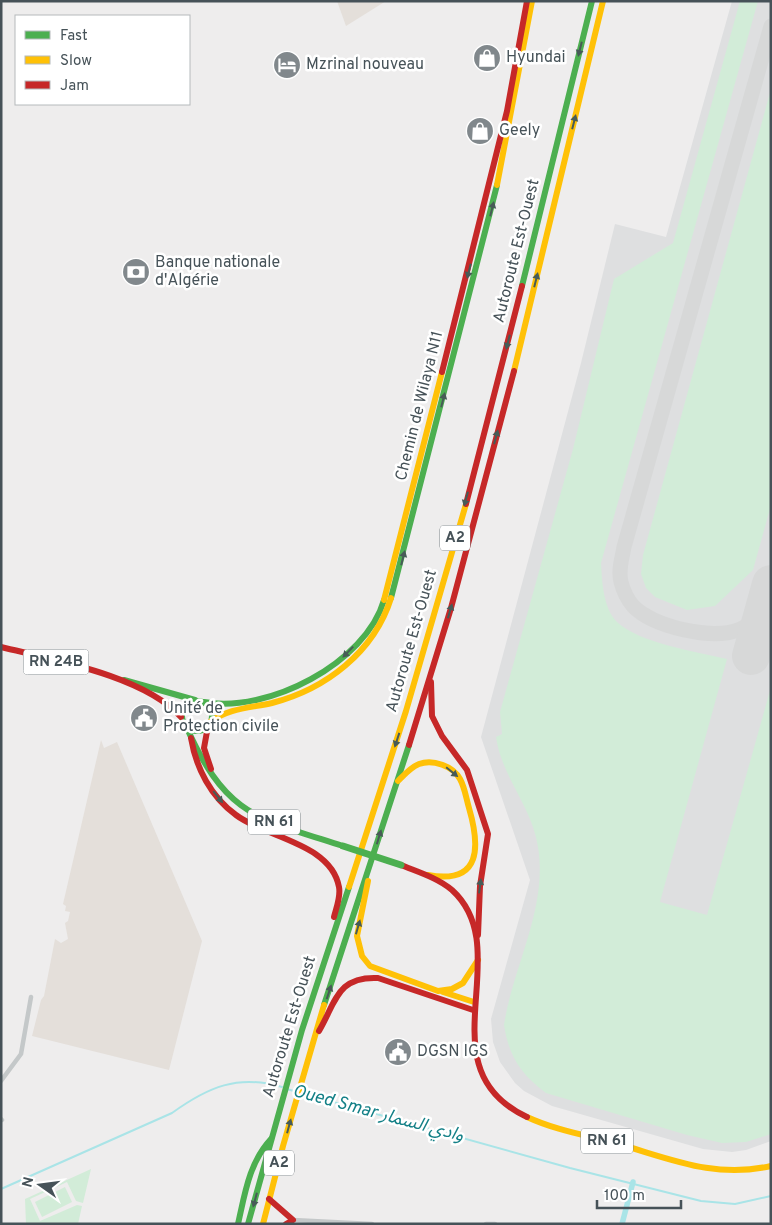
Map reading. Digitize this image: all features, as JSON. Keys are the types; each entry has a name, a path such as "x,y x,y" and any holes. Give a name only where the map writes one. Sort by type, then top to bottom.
{"main road":[{"name":"Chemin de Wilaya N11","path":"204,702 228,704 269,697 307,683 334,665 352,648 367,631 383,603 478,233 506,111 527,1"},
{"path":"111,678 167,701 178,711 186,726 194,731 209,724 220,714 281,700 311,688 347,664 373,635 388,608 397,579 476,272 502,161 532,1"},
{"name":"Autoroute Est-Ouest","path":"248,1224 281,1102 322,966 377,802 434,617 492,408 592,1"},
{"name":"Autoroute Est-Ouest","path":"263,1224 313,1039 436,658 505,403 603,1"},
{"name":"RN 24B","path":"1,647 111,678"},
{"path":"436,658 431,682 430,703 432,716 442,736 467,770 488,834 480,886 478,935"},
{"path":"111,678 204,702 212,713 209,724"},
{"path":"181,718 183,708 195,700"},
{"name":"RN 61","path":"209,724 204,748 216,781"},
{"name":"RN 61","path":"186,726 216,781 233,800 251,813 428,875 454,892 461,900 472,916 478,935 473,1044 479,1068 490,1088 510,1107 544,1124 710,1171 750,1172 771,1166"},
{"path":"191,738 192,748 199,769 209,786 229,810 244,821 311,850 324,859 334,872 339,886 338,902 322,966"},
{"path":"396,783 416,765 428,762 441,764 456,773 463,786 477,840 474,860 465,871 453,877 440,879 428,875"},
{"path":"369,870 366,898 356,935 358,952 370,966 474,1006"},
{"path":"438,991 452,989 464,983 478,960"},
{"path":"313,1039 327,1018 342,987 358,978 378,978 474,1006"},
{"path":"238,1224 252,1162 261,1148 271,1139"},
{"path":"269,1199 289,1222"}],"street":[{"path":"1,1081 21,1054 31,997"},
{"path":"289,1222 372,1224"},
{"path":"486,1224 495,1224"}],"shaded area":[{"path":"337,1 386,1 346,26"},
{"path":"732,1 771,1 771,1141 746,1150 732,1152 703,1149 552,1106 524,1091 515,1083 500,1062 493,1042 491,1019 530,880 481,737 581,363 615,224 666,237"},
{"path":"101,740 104,748 117,742 202,941 169,1070 32,1036 41,1000 44,996 55,939 61,943 68,939 65,923 68,921 70,912 65,911 66,906 63,904"}],"green space":[{"path":"740,1 758,1 601,563 606,602 617,622 639,636 685,650 727,659 660,902 707,915 771,687 771,1134 746,1142 722,1143 687,1135 546,1093 523,1072 513,1056 504,1025 508,1003 534,915 540,870 535,832 504,766 496,737 502,734 500,712 573,449 614,279 673,243"},
{"path":"771,89 771,505 753,570 715,606 687,610 655,597 646,588 641,574 643,555"},
{"path":"91,1169 83,1203 76,1201 67,1182 30,1199 40,1221 77,1205 82,1206 78,1224 26,1224 25,1199"},
{"path":"65,1187 72,1202 42,1217 35,1202"}],"waterway":[{"name":"Oued Smar وادي السمار","path":"1,1189 172,1113 198,1096 224,1085 251,1082 282,1087"},
{"name":"Oued Smar وادي السمار","path":"287,1089 297,1092"},
{"name":"Oued Smar وادي السمار","path":"301,1093 570,1168 701,1201 735,1204 771,1196"},
{"path":"622,1224 633,1182"}],"taxiway":[{"path":"766,600 751,621 738,630 727,633 683,630 654,620 633,606 623,588 620,573 624,547 771,26"}],"runway":[{"path":"751,656 771,584"}],"traffic: fast":[{"path":"522,286 592,1"},
{"path":"391,598 497,185"},
{"path":"204,702 229,704 256,700 284,692 311,679 336,663 357,644 374,623 384,600"},
{"path":"124,680 195,700"},
{"path":"197,701 208,705 212,716 208,727 197,731 186,727 182,716 186,705 197,701"},
{"path":"186,726 215,779 230,796 247,809 287,828 343,846"},
{"path":"324,1005 409,745"},
{"path":"343,846 401,865"},
{"path":"248,1224 302,1030 349,887"},
{"path":"238,1224 253,1168 271,1139"}],"traffic: slow":[{"path":"497,185 532,1"},
{"path":"514,371 603,1"},
{"path":"384,600 442,372"},
{"path":"349,887 406,711 466,504"},
{"path":"210,722 232,711 292,697 329,678 345,666 373,635 391,598"},
{"path":"398,781 416,765 430,762 453,770 462,782 473,822 475,836 473,859 468,868 459,874 446,877 428,875"},
{"path":"368,881 357,936 362,956 370,966 438,991 452,989 463,983 478,960"},
{"path":"443,992 474,1002"},
{"path":"263,1224 283,1146 324,1005"},
{"path":"527,1117 559,1129 692,1165 730,1170 771,1166"}],"traffic: jam":[{"path":"442,372 507,111 527,1"},
{"path":"466,504 522,286"},
{"path":"409,745 451,608 514,371"},
{"path":"1,647 71,664 122,680 165,703 181,717"},
{"path":"431,682 432,716 442,736 467,770 488,834 480,886 478,935"},
{"path":"208,726 204,748 211,769"},
{"path":"191,738 193,749 206,781 227,808 249,823 311,851 324,860 334,872 339,887 339,899 334,917"},
{"path":"401,865 441,882 452,890 470,915 477,944 475,1040 480,1069 496,1096 527,1117"},
{"path":"319,1031 334,1001 346,986 354,981 364,979 378,978 473,1010"},
{"path":"269,1199 293,1220 286,1224"}],"place":[{"name":"Hyundai","path":"487,58"},
{"name":"Mzrinal nouveau","path":"287,65"},
{"name":"Geely","path":"480,131"},
{"name":"Banque nationale d'Algérie","path":"136,272"},
{"name":"Unité de Protection civile","path":"144,718"},
{"name":"DGSN IGS","path":"398,1052"}]}
